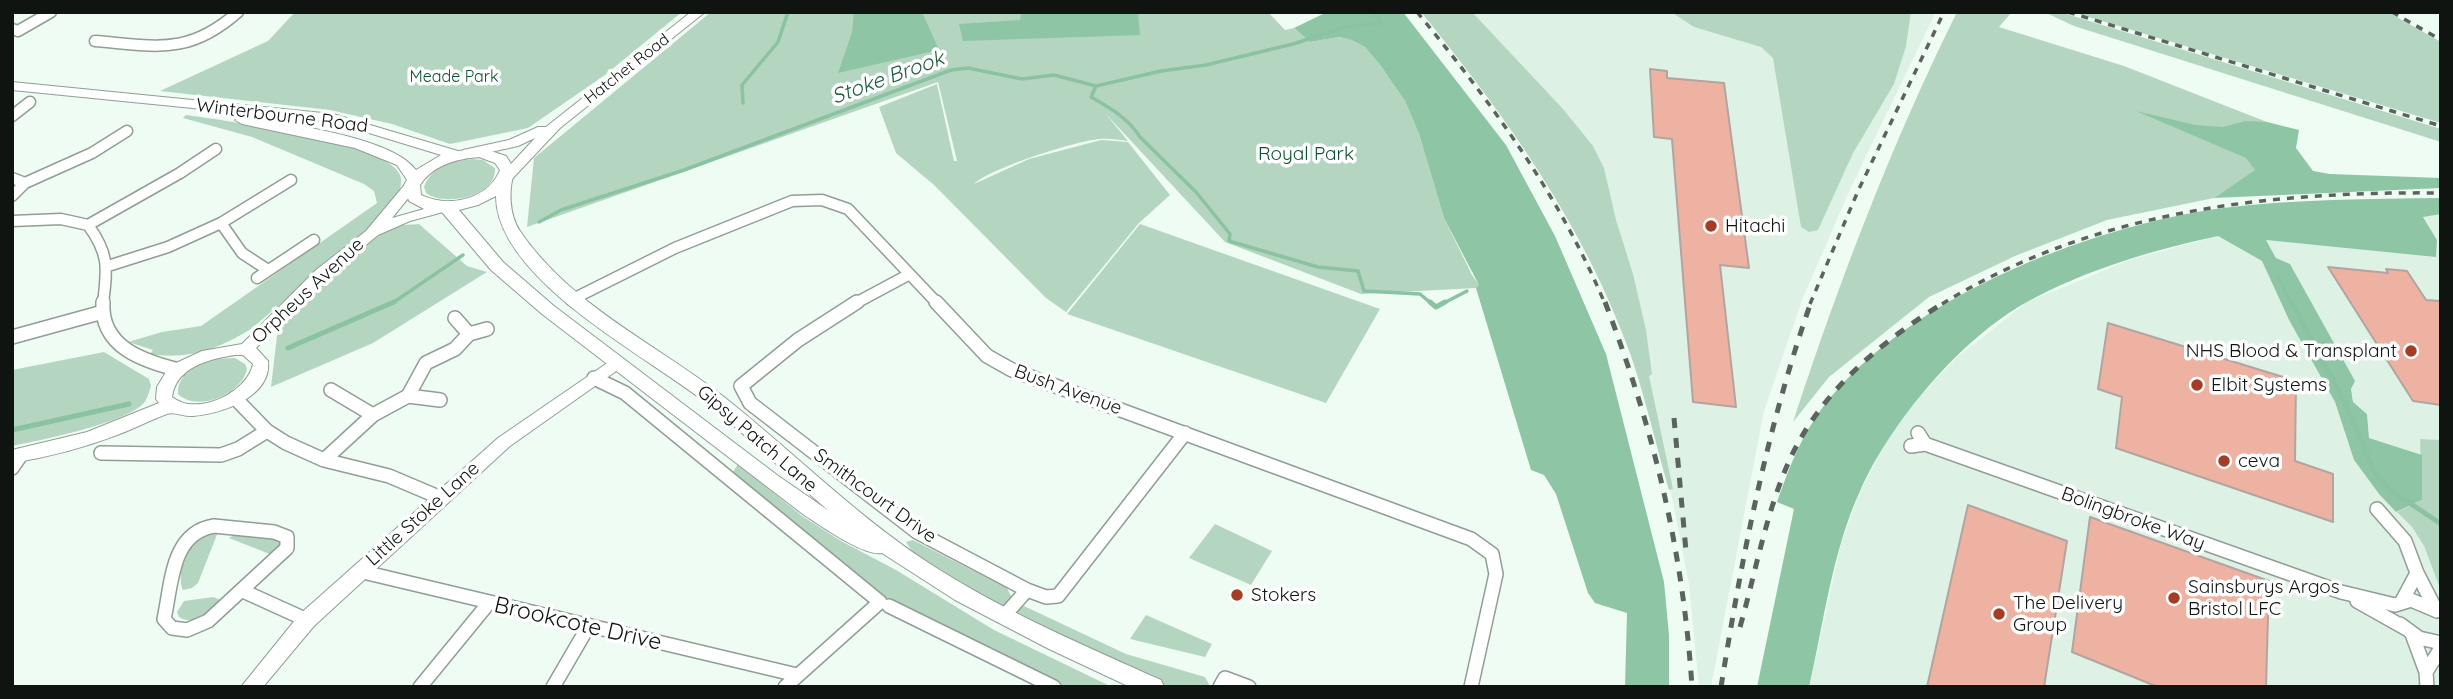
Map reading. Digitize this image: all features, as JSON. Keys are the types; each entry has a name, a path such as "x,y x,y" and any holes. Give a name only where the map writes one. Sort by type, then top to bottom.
{"main road":[{"name":"Winterbourne Road","path":"12,86 332,118 371,126 426,147 462,154 498,156 506,162 505,179"},
{"name":"Winterbourne Road","path":"102,95 309,131 359,144 402,162 413,183 414,198 420,203 444,208"},
{"path":"413,183 425,169 462,154"},
{"path":"444,208 480,199 505,179"},
{"name":"Gipsy Patch Lane","path":"505,179 506,218 515,235 543,272 571,300 606,327 719,403 826,499 903,557 1004,616 1153,687"},
{"name":"Gipsy Patch Lane","path":"444,208 465,223 484,253 616,363 801,503 843,531 903,557"},
{"path":"550,309 571,300"},
{"name":"Gipsy Patch Lane","path":"606,327 626,351 616,363"}],"street":[{"path":"12,29 18,31 51,12"},
{"path":"95,41 148,48 191,42 217,31 238,12"},
{"name":"Hatchet Road","path":"505,179 555,125 699,12"},
{"path":"107,42 116,34"},
{"path":"12,116 30,102"},
{"name":"Hatchet Road","path":"462,154 516,142 555,125"},
{"path":"12,196 25,183 92,153 127,131"},
{"path":"88,225 180,173 216,149"},
{"path":"12,178 25,183"},
{"path":"108,266 168,247 221,223 291,180"},
{"name":"Orpheus Avenue","path":"246,349 321,274 371,233 413,183"},
{"name":"Bush Avenue","path":"571,300 675,248 792,201 822,200 848,209 908,275 995,361 1012,370 1471,539 1492,554 1496,574 1471,687"},
{"name":"Orpheus Avenue","path":"371,233 405,218 444,208"},
{"path":"12,221 61,219 88,225 102,244 108,266 103,312 108,334 124,351 149,362 179,370"},
{"path":"221,223 242,253 268,270"},
{"path":"257,278 314,240"},
{"name":"Smithcourt Drive","path":"908,275 867,296 758,369 741,386 750,403 917,532 1027,590 1046,597 1058,596 1185,433"},
{"path":"12,337 103,312"},
{"path":"455,318 469,334"},
{"path":"324,460 373,415 408,396 426,363 455,349 469,334 487,330"},
{"path":"15,460 95,435 168,406 183,411 203,410 235,397 252,384 260,373 258,357 246,349 222,350 206,355 179,370 167,383 163,394 168,406"},
{"name":"Little Stoke Lane","path":"251,687 307,620 504,442 616,363"},
{"path":"594,378 625,393 884,604 910,607 1054,687"},
{"path":"331,390 373,415"},
{"path":"408,396 440,400"},
{"path":"235,397 267,431 324,460 389,475 441,498"},
{"path":"102,453 221,455 239,449 267,431"},
{"name":"Bolingbroke Way","path":"1918,441 2341,592 2399,603"},
{"path":"2377,509 2405,541 2417,573 2438,612"},
{"path":"214,526 274,532 287,537 287,548 243,591 208,621 187,630 172,628 164,619 181,546 187,536 201,528 214,526"},
{"name":"Brookcote Drive","path":"359,571 488,604 797,675"},
{"path":"2417,573 2394,614 2408,631 2427,679"},
{"path":"1004,616 1027,590"},
{"path":"243,591 307,620"},
{"name":"Bolingbroke Way","path":"2341,592 2408,631"},
{"path":"2399,603 2420,602 2438,612"},
{"path":"420,687 488,604"},
{"path":"785,687 884,604"},
{"path":"553,687 588,626"},
{"path":"2408,631 2426,641 2441,645 2427,679"},
{"path":"1220,687 1225,678 1249,687"}],"shaded area":[{"path":"1425,12 1936,12 1852,185 1802,300 1764,411 1711,687 1699,687 1689,585 1672,497 1628,340 1589,250 1531,148"},
{"path":"2441,214 2441,440 2420,439 2422,455 2369,438 2367,414 2353,402 2351,389 2266,240 2435,256 2437,240 2423,216"},
{"path":"2218,236 2262,261 2289,320 2335,402 2354,460 2379,494 2412,527 2424,546 2441,591 2441,687 1809,687 1841,544 1860,491 1890,435 1921,395 1956,358 2027,302 2132,259"}],"green space":[{"name":"Meade Park","path":"295,12 682,12 605,75 528,128 450,144 392,124 330,110 160,91 268,41"},
{"name":"Royal Park","path":"711,12 1268,12 1285,30 1294,28 1310,42 1339,37 1353,40 1365,47 1405,101 1419,134 1444,218 1480,286 1361,294 1225,242 1105,113 1128,141 1103,139 1072,145 1034,156 997,170 974,184 1029,159 1101,140 1128,142 1170,195 1139,223 1066,312 1046,298 934,185 896,153 879,107 937,84 954,161 957,161 938,82 527,227 534,158"},
{"path":"854,12 922,12 939,50 838,73 852,32"},
{"path":"1021,12 1138,12 1140,35 963,41 959,24 1020,20"},
{"path":"1327,12 1403,12 1506,145 1555,236 1606,354 1664,582 1669,635 1669,687 1625,687 1627,613 1595,603 1588,593 1556,494 1544,475 1531,470 1476,288 1479,285 1444,218 1419,134 1405,101 1365,47 1339,37 1310,42 1294,28"},
{"path":"1421,12 1472,12 1563,109 1593,146 1604,168 1616,220 1633,274 1646,330 1652,374 1649,376 1673,489 1669,490 1631,356 1591,262 1541,175 1513,133"},
{"path":"1671,12 1911,12 1906,46 1894,84 1853,153 1818,230 1809,232 1801,227 1773,58 1761,47 1694,27"},
{"path":"1957,12 2012,12 1999,27 2124,66 2267,122 2246,157 2256,170 2214,198 2107,220 2015,256 1929,297 1829,377 1793,422 1888,163"},
{"path":"2044,12 2060,12 2441,129 2441,142 2074,26"},
{"path":"2072,12 2388,12 2441,42 2441,123"},
{"path":"2136,111 2196,125 2223,127 2245,121 2267,122 2299,130 2296,148 2313,171 2441,178 2441,188 2214,198 2255,170 2246,158"},
{"path":"186,115 268,128 340,144 392,165 401,178 401,185 392,203 375,224 251,329 203,351 177,355 150,354 153,350 128,342 162,332 201,326 377,203 374,191 364,184 252,137 183,118"},
{"path":"483,160 495,168 488,186 468,197 456,199 434,197 426,193 424,187 427,180 437,170 451,163"},
{"path":"2441,198 2441,214 2423,217 2437,240 2436,257 2266,240 2276,258 2290,264 2355,381 2351,389 2353,402 2367,414 2369,438 2422,455 2422,500 2396,512 2354,460 2335,402 2289,320 2262,261 2218,236 2144,255 2072,280 2027,302 1977,337 1930,384 1873,465 1850,514 1830,587 1809,687 1757,687 1794,509 1777,502 1789,471 1814,420 1848,378 1892,340 1942,306 1997,277 2055,252 2113,232 2170,217 2277,203"},
{"path":"419,224 467,266 487,272 373,343 271,387 278,327 369,242 397,226"},
{"path":"1140,224 1380,309 1326,403 1067,314"},
{"path":"104,352 149,379 151,386 144,403 117,419 99,425 12,446 12,370"},
{"path":"235,358 245,364 247,369 237,386 228,393 197,402 178,394 183,377 190,371 207,362"},
{"path":"2420,439 2441,440 2441,591 2424,546 2412,527 2397,512 2422,500"},
{"path":"738,464 802,516 841,541 896,570 994,630 1112,687 1066,687 884,598 732,473"},
{"path":"1215,524 1272,551 1251,585 1189,558"},
{"path":"218,532 198,583 183,590 182,568 191,543 201,533"},
{"path":"238,532 279,539 281,545 272,555 229,538"},
{"path":"913,540 1007,588 1012,598 1005,605 995,608 916,557 906,542"},
{"path":"213,597 221,600 202,616 191,620 179,617 177,612 184,601"},
{"path":"1024,606 1126,654 1205,677 1209,684 1207,687 1162,687 1015,611"},
{"path":"1146,615 1212,644 1205,657 1130,639"}],"building":[{"name":"Hitachi","path":"1650,69 1667,71 1667,78 1724,83 1749,268 1720,265 1736,407 1693,402 1672,139 1654,137"},
{"name":"NHS Blood & Transplant","path":"2328,267 2388,273 2386,269 2407,271 2426,300 2441,301 2441,405 2413,401"},
{"path":"2108,323 2296,381 2295,461 2333,474 2333,522 2116,448 2122,397 2098,389"},
{"name":"The Delivery Group","path":"1968,505 2067,541 2044,687 1927,687"},
{"name":"Sainsburys Argos Bristol LFC","path":"2090,517 2269,581 2266,687 2158,687 2072,652"}],"waterway":[{"path":"743,103 742,85 778,42 788,12"},
{"path":"1373,12 1382,22"},
{"name":"Stoke Brook","path":"1096,86 1161,71 1206,65 1293,44 1345,27 1382,23"},
{"name":"Stoke Brook","path":"539,222 561,210 684,170 951,70 968,68 1022,79 1054,75 1096,86"},
{"path":"1096,86 1091,97 1124,119 1196,192 1230,234 1229,241 1318,267 1358,271 1364,291 1420,294 1432,304"},
{"name":"Stoke Brook","path":"394,302 463,255"},
{"path":"2278,278 2292,304"},
{"path":"1442,304 1467,291"},
{"name":"Stoke Brook","path":"288,348 394,302"},
{"path":"1430,302 1436,307 1445,302"},
{"path":"2291,302 2346,404 2374,472 2389,489 2441,524"},
{"name":"Stoke Brook","path":"12,430 129,404"}],"railway":[{"path":"1417,12 1471,80 1522,151 1567,225 1605,304"},
{"path":"1810,304 1858,191 1944,12"},
{"path":"2068,12 2441,126"},
{"path":"2392,12 2441,40"},
{"path":"1942,304 2000,272 2059,247 2121,227 2183,213 2311,196 2441,193"},
{"path":"1605,302 1638,397 1664,491 1682,587 1692,687"},
{"path":"1721,687 1757,493 1781,397 1811,302"},
{"path":"1740,627 1774,500 1803,434 1836,389 1856,369 1899,333 1945,302"},
{"path":"1674,418 1686,551"}],"place":[{"name":"Hitachi","path":"1711,226"},
{"name":"NHS Blood & Transplant","path":"2411,351"},
{"name":"Elbit Systems","path":"2197,385"},
{"name":"ceva","path":"2224,461"},
{"name":"Stokers","path":"1237,595"},
{"name":"Sainsburys Argos Bristol LFC","path":"2174,598"},
{"name":"The Delivery Group","path":"1999,614"}]}
